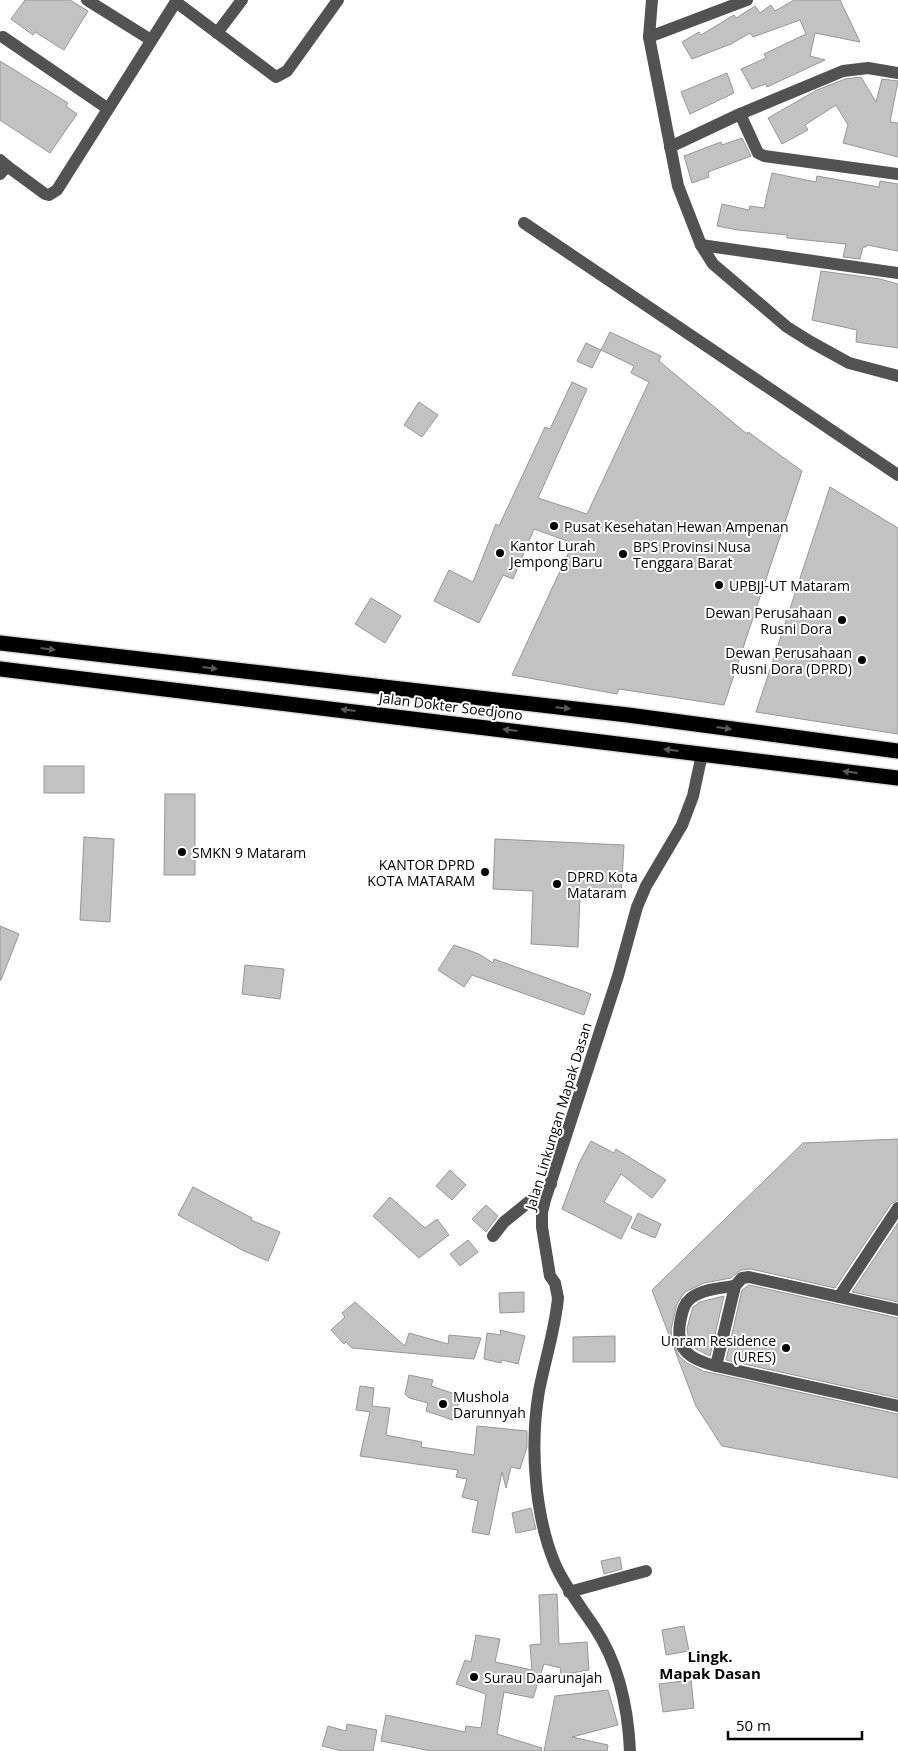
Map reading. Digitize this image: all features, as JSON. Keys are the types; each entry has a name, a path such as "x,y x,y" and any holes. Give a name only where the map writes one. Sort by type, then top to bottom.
{"highway":[{"name":"Jalan Dokter Soedjono","path":"0,643 638,717 898,751"},
{"name":"Jalan Dokter Soedjono","path":"0,669 898,778"}],"street":[{"path":"87,0 151,40"},
{"path":"217,33 242,0"},
{"path":"2,167 45,194 49,195 55,192 177,1 276,77 287,71 338,0"},
{"path":"652,0 649,37 670,147 678,186 701,245 722,273 787,327 849,363 898,376"},
{"path":"649,37 747,0"},
{"path":"3,37 107,108"},
{"path":"670,147 740,114 843,71 868,68 898,73"},
{"path":"740,114 758,153 764,156 898,174"},
{"path":"524,223 898,475"},
{"path":"701,245 898,273"},
{"name":"Jalan Linkungan Mapak Dasan","path":"630,1751 623,1695 618,1676 609,1652 596,1629 569,1592 554,1563 539,1497 535,1454 535,1419 558,1298 558,1290 550,1276 542,1227 542,1212 618,976 637,907 646,886 682,825 693,796 702,754"},
{"path":"493,1236 504,1222 551,1184"},
{"path":"840,1297 893,1224 898,1208"},
{"path":"716,1366 735,1286 742,1278 749,1277 898,1310"},
{"path":"735,1286 704,1292 692,1297 684,1305 679,1330 682,1346 686,1353 697,1361 716,1366 898,1406"},
{"path":"569,1592 646,1571"}],"building":[{"path":"25,0 70,0 88,11 64,50 35,32 33,35 11,19"},
{"path":"794,0 840,0 860,42 815,33 810,56 825,60 767,87 766,84 752,89 741,69 766,58 764,54 806,34 800,20 753,37 750,33 731,44 692,59 682,42 699,32 701,35 734,15 736,18 755,6 760,13 771,5 775,11"},
{"path":"0,61 68,103 66,106 77,114 50,153 0,120"},
{"path":"727,73 734,93 690,114 681,92"},
{"path":"861,77 876,102 882,79 898,81 890,122 898,123 898,157 843,143 848,125 836,105 805,125 808,130 782,144 768,118 817,90 845,79"},
{"path":"742,138 751,156 708,172 709,177 692,183 684,156 721,142 722,145"},
{"path":"772,173 816,182 817,176 879,187 880,181 898,184 898,251 867,245 863,247 860,259 843,257 846,244 787,238 787,235 717,226 722,204 749,210 750,206 764,208"},
{"path":"821,271 880,279 898,284 898,348 856,342 857,330 812,320"},
{"path":"610,332 661,356 659,361 747,434 748,432 802,471 724,705 619,689 617,694 512,675 573,543 534,529 513,579 503,575 479,623 434,601 449,570 473,582 496,524 499,526 545,427 550,429 572,382 587,389 538,498 587,514 649,382 631,373 634,366 601,350"},
{"path":"586,343 601,350 592,368 577,361"},
{"path":"419,402 438,415 422,437 404,425"},
{"name":"Dewan Perusahaan Rusni Dora","path":"830,487 898,528 898,734 756,712"},
{"path":"371,598 401,616 385,643 355,624"},
{"path":"44,766 84,766 84,793 44,793"},
{"path":"165,794 195,794 195,875 164,875"},
{"path":"84,837 114,839 110,922 80,920"},
{"path":"495,839 624,845 621,897 580,895 578,947 531,944 533,891 493,889"},
{"path":"0,926 19,934 1,980 0,980"},
{"path":"454,945 479,954 493,963 494,959 591,994 584,1015 472,975 464,987 438,970"},
{"path":"245,965 284,969 280,999 242,994"},
{"path":"898,1139 898,1200 891,1204 835,1288 751,1269 741,1270 731,1278 704,1283 685,1292 677,1304 671,1329 672,1340 679,1356 687,1363 703,1371 898,1414 898,1478 722,1446 696,1406 652,1290 803,1143"},
{"path":"591,1141 614,1153 616,1149 666,1180 652,1198 621,1174 604,1202 632,1217 621,1239 562,1209 579,1163"},
{"path":"450,1170 466,1185 452,1200 436,1186"},
{"path":"193,1187 252,1218 251,1220 280,1232 268,1261 244,1251 178,1215"},
{"path":"390,1197 425,1228 437,1219 449,1235 419,1258 373,1216"},
{"path":"486,1205 498,1216 486,1232 472,1219"},
{"path":"638,1213 661,1224 655,1238 631,1228"},
{"path":"898,1223 898,1302 852,1292"},
{"path":"468,1240 478,1252 460,1266 450,1254"},
{"path":"749,1285 898,1318 898,1398 726,1360 742,1290"},
{"path":"524,1292 524,1312 500,1313 499,1293"},
{"path":"724,1296 710,1356 696,1349 689,1342 687,1329 693,1307 700,1302"},
{"path":"355,1302 405,1346 409,1333 448,1344 449,1335 481,1338 474,1359 352,1348 346,1342 344,1344 331,1330 345,1317 342,1313"},
{"path":"500,1330 525,1336 518,1364 502,1360 501,1363 484,1359 487,1333 501,1335"},
{"path":"615,1336 615,1362 573,1362 573,1337"},
{"path":"409,1375 433,1380 431,1386 461,1396 453,1420 426,1411 428,1403 409,1398 405,1394"},
{"path":"360,1386 374,1388 372,1406 390,1408 386,1435 422,1442 421,1447 474,1455 477,1426 527,1431 527,1447 520,1469 511,1467 506,1488 502,1472 489,1535 472,1532 478,1501 462,1497 467,1479 456,1477 458,1470 360,1456 370,1412 356,1410"},
{"path":"531,1508 536,1529 516,1533 512,1513"},
{"path":"620,1557 622,1569 604,1574 601,1561"},
{"path":"557,1594 559,1644 587,1642 589,1670 560,1675 561,1668 544,1664 533,1698 504,1692 497,1734 542,1748 541,1751 431,1751 381,1741 386,1715 465,1732 466,1726 481,1728 486,1694 456,1684 465,1660 471,1662 476,1635 500,1639 495,1662 532,1670 530,1645 541,1644 539,1595"},
{"path":"684,1626 689,1651 666,1655 662,1630"},
{"path":"691,1680 694,1708 663,1712 659,1684"},
{"path":"608,1690 618,1725 572,1737 608,1745 607,1751 544,1751 555,1696"},
{"path":"347,1724 377,1730 373,1751 342,1751 322,1746 328,1726 346,1731"}],"place":[{"name":"Pusat Kesehatan Hewan Ampenan","path":"554,526"},
{"name":"Kantor Lurah Jempong Baru","path":"500,553"},
{"name":"BPS Provinsi Nusa Tenggara Barat","path":"623,554"},
{"name":"UPBJJ-UT Mataram","path":"719,585"},
{"name":"Dewan Perusahaan Rusni Dora","path":"842,620"},
{"name":"Dewan Perusahaan Rusni Dora (DPRD)","path":"862,660"},
{"name":"SMKN 9 Mataram","path":"182,852"},
{"name":"KANTOR DPRD KOTA MATARAM","path":"485,872"},
{"name":"DPRD Kota Mataram","path":"557,884"},
{"name":"Unram Residence (URES)","path":"786,1348"},
{"name":"Mushola Darunnyah","path":"443,1404"},
{"name":"Surau Daarunajah","path":"474,1677"}],"district":[{"name":"Lingk. Mapak Dasan","path":"710,1664"}]}
